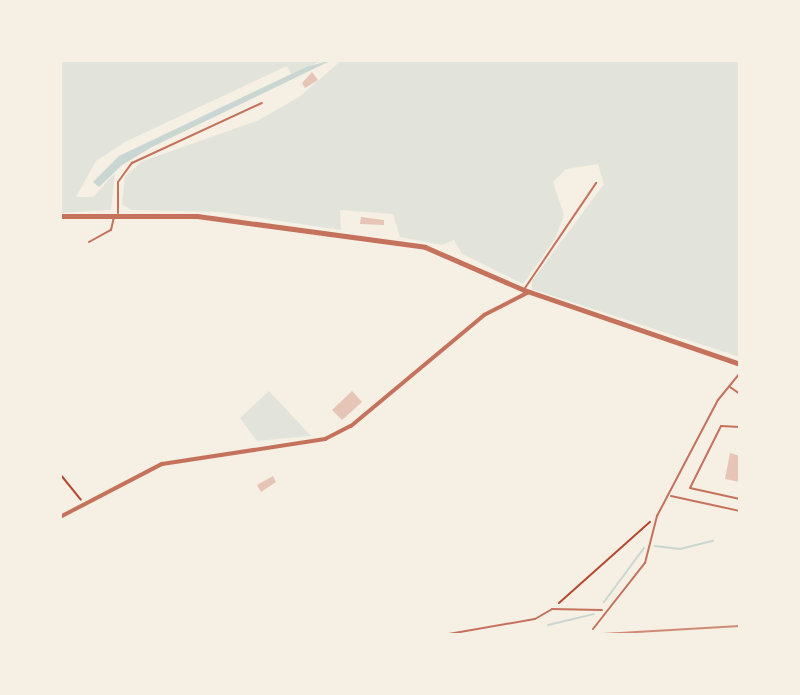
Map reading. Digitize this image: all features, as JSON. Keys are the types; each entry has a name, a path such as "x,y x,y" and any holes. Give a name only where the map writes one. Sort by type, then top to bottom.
{"street":[{"path":"60,216 116,215 251,221 403,242 444,252 527,291 740,364"},
{"path":"60,517 82,501 162,464 195,455 325,439 351,426 484,315 527,291"}],"lane":[{"path":"89,242 111,230 116,215 118,182 132,163 262,103"},
{"path":"527,291 596,183"},
{"path":"593,629 603,610 645,563 657,516 729,386 740,373"},
{"path":"729,386 740,394"},
{"path":"740,427 721,426 690,488 740,499"},
{"path":"670,495 740,511"},
{"path":"443,635 535,619 552,609 603,610"}],"path":[{"path":"60,474 82,501"},
{"path":"552,609 657,516"}],"shaded area":[{"path":"60,60 324,60 291,74 287,66 125,142 96,161 76,197 93,197 115,173 111,210 60,213"},
{"path":"332,60 152,147 122,165 99,187 93,182 119,156 306,67"},
{"path":"342,60 740,60 740,357 532,289 532,281 604,184 598,164 566,169 553,182 564,215 555,239 523,284 462,254 454,240 442,245 400,237 393,214 340,210 341,230 220,212 132,210 122,205 125,176 143,161 257,121 299,97"},
{"path":"269,391 311,436 257,441 240,418"}],"building":[{"path":"312,72 318,80 305,88 302,83"},
{"path":"361,217 384,220 384,225 360,224"},
{"path":"352,391 362,402 342,420 332,410"},
{"path":"730,453 740,456 740,482 725,479"},
{"path":"273,476 276,482 261,492 257,485"}],"waterway":[{"path":"655,546 680,549 713,541"},
{"path":"604,602 644,548"},
{"path":"548,625 594,614"}],"railway":[{"path":"585,635 740,626"}]}
